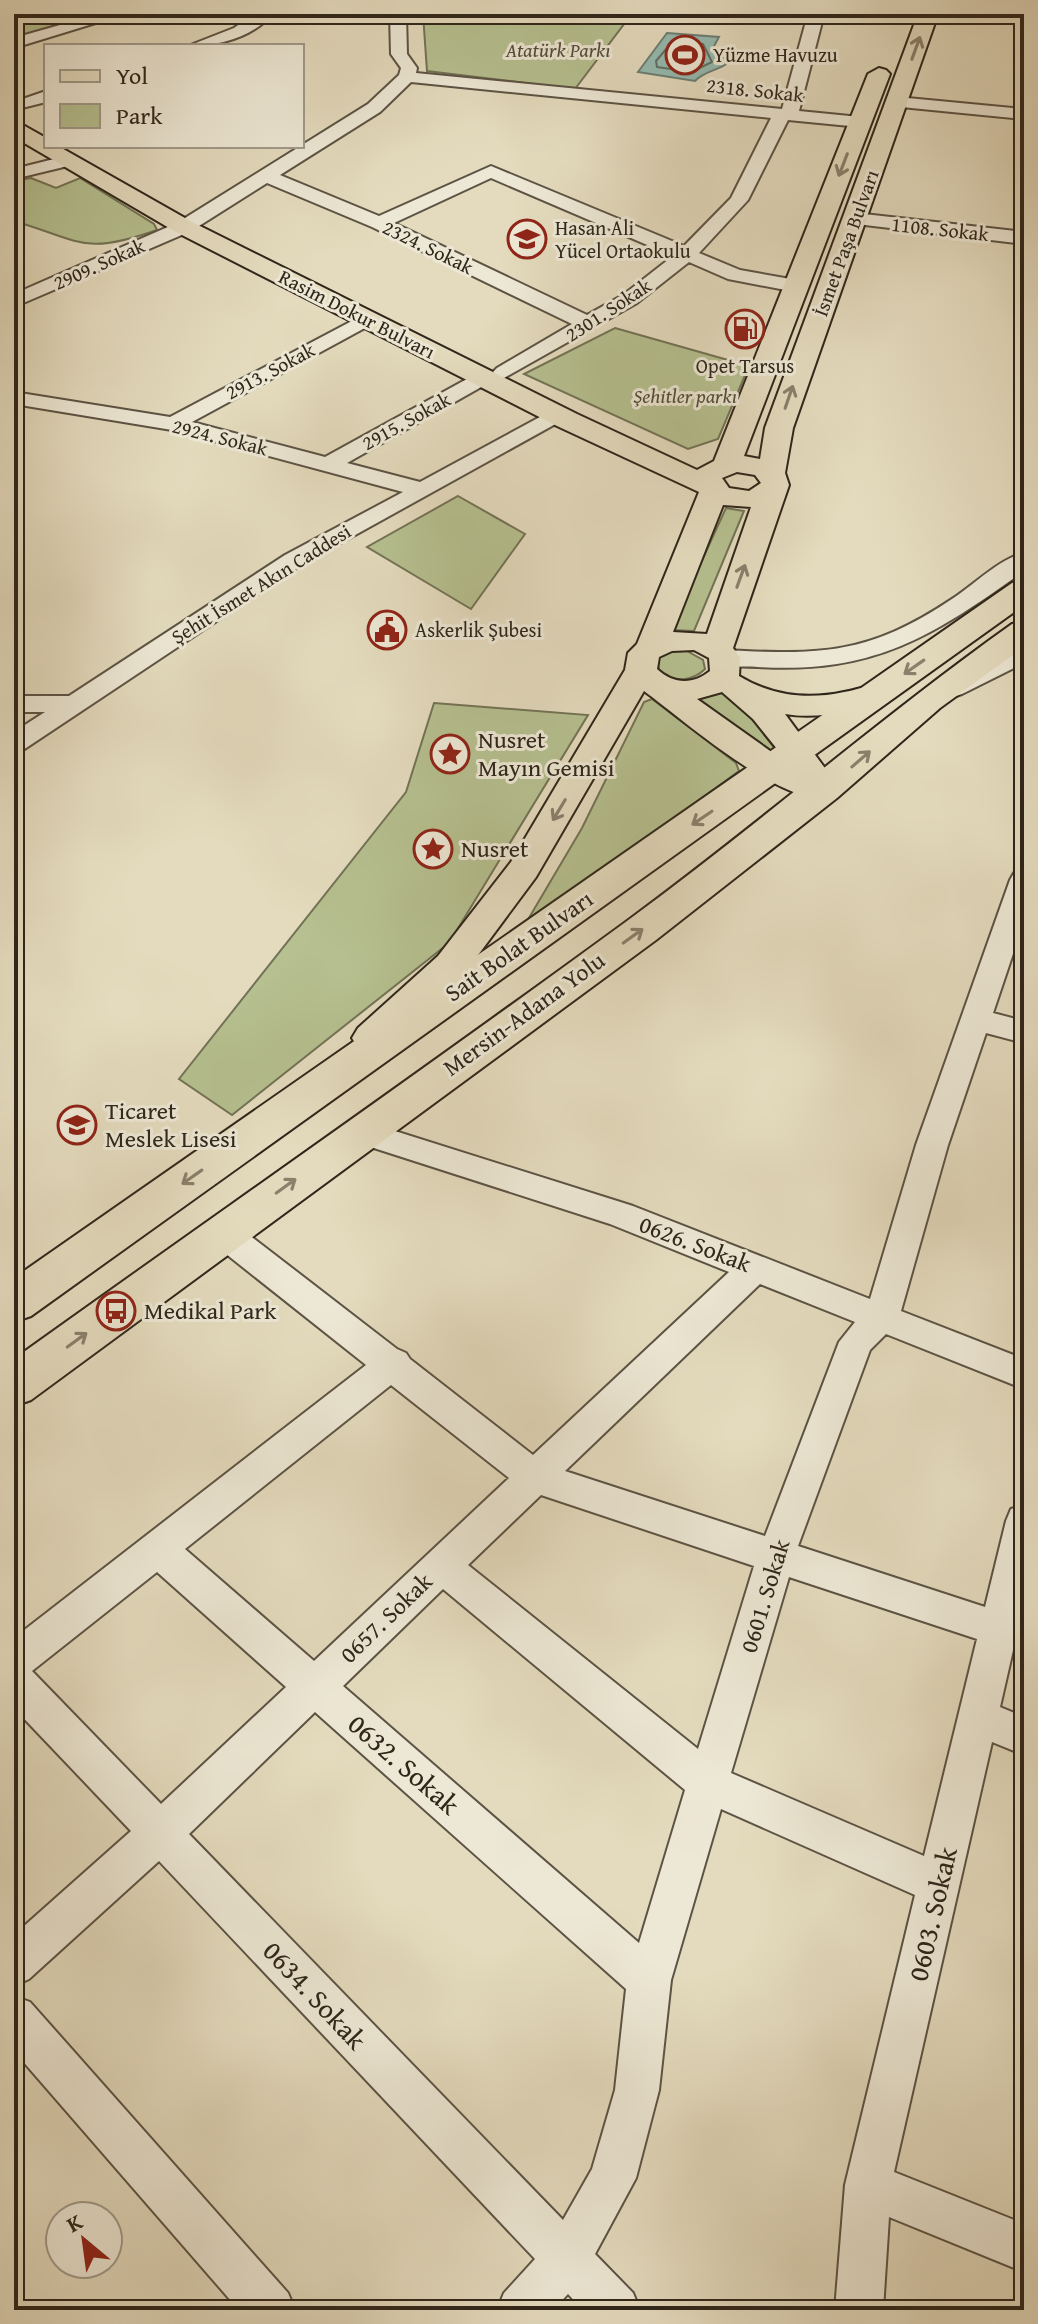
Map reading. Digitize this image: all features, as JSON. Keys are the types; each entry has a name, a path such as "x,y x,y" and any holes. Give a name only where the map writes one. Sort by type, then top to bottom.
{"highway":[{"name":"Sait Bolat Bulvarı","path":"21,1288 303,1098 1024,590"},
{"name":"Mersin-Adana Yolu","path":"14,1386 642,930 824,790 928,700 1024,631"}],"main road":[{"name":"İsmet Paşa Bulvarı","path":"727,669 771,482 779,428 928,14"},
{"name":"İsmet Paşa Bulvarı","path":"303,1098 451,965 524,869 650,667 718,477 886,55"},
{"path":"15,112 44,122"},
{"path":"15,112 44,132"},
{"path":"74,153 193,221 493,375 667,451 718,477 744,499 771,482"},
{"name":"Rasim Dokur Bulvarı","path":"193,221 367,319 493,375 559,416 718,477"},
{"path":"650,667 664,641 693,640 727,669 781,706 817,708 877,694"},
{"path":"650,667 685,691 700,690 727,669"},
{"path":"650,667 824,790"},
{"path":"727,669 785,760"}],"street":[{"path":"14,43 117,14"},
{"path":"202,44 240,31 265,14"},
{"path":"398,14 399,54 409,68 407,77"},
{"name":"2301. Sokak","path":"493,375 630,299 685,256 739,200 785,116 816,14"},
{"name":"2318. Sokak","path":"407,77 860,122"},
{"name":"2909. Sokak","path":"14,301 193,221 374,108 407,77"},
{"path":"15,112 44,97"},
{"path":"897,102 1024,114"},
{"path":"14,174 74,153"},
{"path":"379,223 491,171 735,275 796,286"},
{"name":"2324. Sokak","path":"265,175 379,223 589,324"},
{"path":"1020,237 1024,214"},
{"name":"1108. Sokak","path":"855,219 1020,237"},
{"path":"14,274 44,288"},
{"name":"2913. Sokak","path":"173,424 367,319"},
{"name":"2915. Sokak","path":"328,465 493,375"},
{"name":"2924. Sokak","path":"14,398 173,424 423,490"},
{"name":"Şehit İsmet Akın Caddesi","path":"14,744 293,560 559,416"},
{"path":"727,669 840,658 930,626 1024,560"},
{"path":"928,700 1024,653"},
{"path":"14,704 72,704"},
{"name":"0601. Sokak","path":"521,2310 566,2260 613,2178 637,2090 649,1980 776,1556 856,1342 882,1317 932,1145 1024,880"},
{"path":"976,1019 1024,1032"},
{"name":"0626. Sokak","path":"360,1132 621,1215 1024,1374"},
{"path":"223,1233 394,1363 534,1477 999,1629"},
{"name":"0657. Sokak","path":"14,1964 160,1833 755,1268"},
{"path":"14,1662 394,1363"},
{"name":"0603. Sokak","path":"859,2310 868,2185 1024,1521"},
{"name":"0632. Sokak","path":"158,1549 649,1980"},
{"path":"442,1566 708,1783 939,1884"},
{"name":"0634. Sokak","path":"14,1680 616,2310"},
{"path":"978,1717 1024,1736"},
{"path":"14,2018 261,2306"},
{"path":"868,2185 1024,2248"}],"green space":[{"path":"14,14 102,14 14,38"},
{"name":"Atatürk Parkı","path":"423,14 651,14 628,19 575,89 427,71"},
{"path":"31,178 56,188 80,178 154,224 157,230 97,244 83,243 14,221 14,181"},
{"name":"Şehitler parkı","path":"615,328 749,366 718,439 688,449 524,374"},
{"path":"458,496 525,534 471,609 367,547"},
{"path":"726,508 744,511 694,631 670,630"},
{"path":"685,650 703,660 705,669 683,679 659,672 658,657 669,651"},
{"path":"727,687 776,750 772,755 693,699"},
{"path":"652,699 736,763 739,771 523,928 582,828 644,702"},
{"path":"434,703 588,715 449,943 232,1115 179,1079 406,792"}],"water":[{"name":"Yüzme Havuzu","path":"667,33 719,37 713,48 728,63 695,81 638,72"}],"place":[{"name":"Yüzme Havuzu","path":"685,55"},
{"name":"Hasan Ali Yücel Ortaokulu","path":"527,239"},
{"name":"Opet Tarsus","path":"745,329"},
{"name":"Askerlik Şubesi","path":"387,630"},
{"name":"Nusret Mayın Gemisi","path":"450,754"},
{"name":"Nusret","path":"433,849"},
{"name":"Ticaret Meslek Lisesi","path":"77,1125"},
{"name":"Medikal Park","path":"116,1311"}]}
